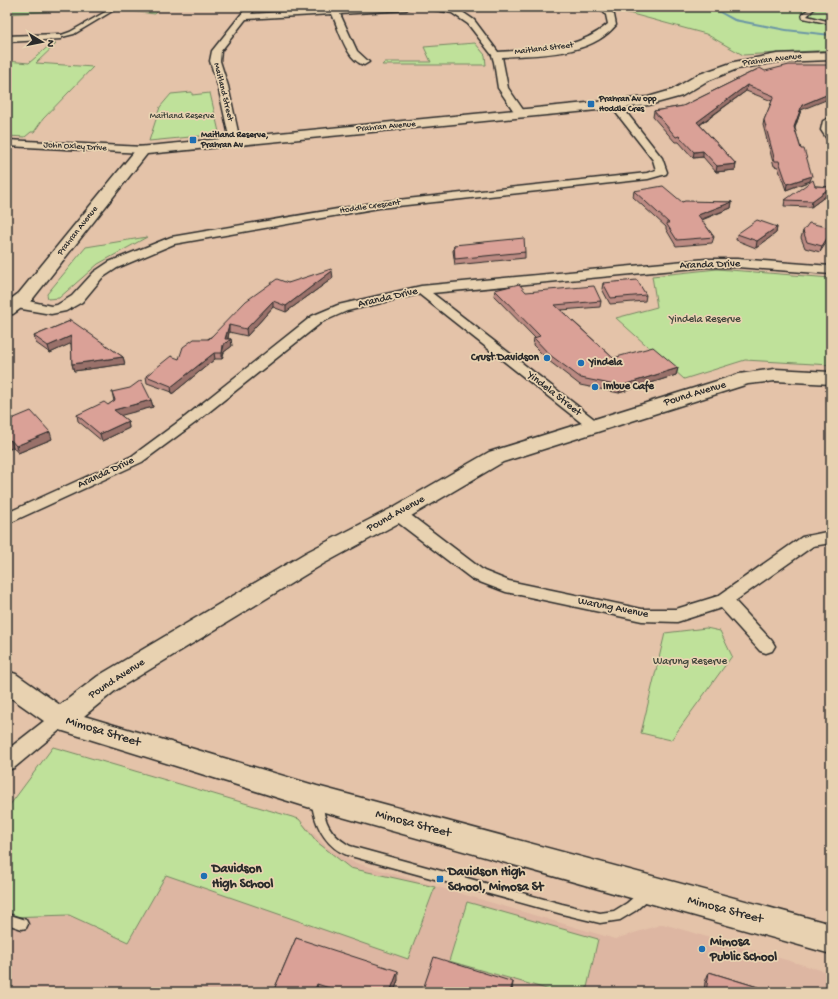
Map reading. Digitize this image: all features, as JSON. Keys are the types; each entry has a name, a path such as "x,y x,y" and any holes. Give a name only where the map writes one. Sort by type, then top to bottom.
{"street":[{"name":"Maitland Street","path":"235,141 223,86 215,61 217,51 252,7"},
{"path":"244,17 406,7"},
{"path":"434,7 455,11 471,22 496,55 499,62 503,88 521,114"},
{"name":"Maitland Street","path":"496,55 566,48 587,43 603,35 612,24 610,15 604,7"},
{"path":"335,11 353,52 364,62"},
{"path":"7,39 58,37"},
{"name":"Prahran Avenue","path":"13,306 143,150 649,101 677,93 702,78 734,66 777,58 831,56"},
{"name":"Hoddle Crescent","path":"13,306 27,306 51,310 62,308 77,299 98,275 113,265 171,241 379,205 648,176 662,172 658,160 615,105"},
{"path":"831,120 827,123 826,130 831,137"},
{"name":"John Oxley Drive","path":"7,143 143,150"},
{"name":"Aranda Drive","path":"7,520 137,459 190,420 317,319 343,308 421,290 706,263 737,263 831,270"},
{"name":"Yindela Street","path":"421,290 593,425"},
{"name":"Pound Avenue","path":"7,762 107,683 315,558 398,514 496,457 593,425 746,378 775,375 831,378"},
{"name":"Warung Avenue","path":"398,514 478,575 506,586 642,615 677,616 724,600 808,541 831,537"},
{"path":"724,600 766,646"},
{"name":"Mimosa Street","path":"7,681 60,719 317,798 831,939"}],"lane":[{"path":"58,37 72,33 117,7"},
{"path":"812,8 804,15 805,17 831,23"},
{"path":"317,798 320,822 334,843 347,850 600,918 616,916 631,907 651,890"},
{"path":"7,919 22,924"}],"shaded area":[{"name":"Davidson High School","path":"53,747 299,819 328,848 353,862 615,939 663,924 831,973 831,992 7,992 7,809"}],"green space":[{"path":"7,7 162,7 155,14 107,8 7,14"},
{"path":"617,7 831,7 831,50 743,55 706,34 621,11"},
{"path":"475,43 485,55 486,65 382,65 385,62 431,62 424,47"},
{"path":"51,44 56,44 36,63 93,67 43,119 34,132 31,132 25,137 7,136 7,61 29,63"},
{"name":"Maitland Reserve","path":"192,92 192,95 210,93 219,132 211,135 149,141 160,107 171,94"},
{"path":"147,237 98,264 59,298 48,299 47,294 86,247"},
{"name":"Yindela Reserve","path":"717,269 831,278 831,365 745,360 684,379 616,318 657,307 652,276"},
{"name":"Warung Reserve","path":"706,628 720,631 732,656 671,740 641,733 665,633"},
{"path":"53,747 299,819 317,842 350,868 435,887 408,959 166,875 128,942 69,915 7,917 7,809"},
{"path":"467,902 598,939 586,992 557,992 449,961"}],"building":[{"path":"789,65 831,65 831,93 802,105 794,127 801,149 804,149 812,176 787,184 779,161 775,161 764,120 774,96 747,85 697,122 736,164 717,166 703,151 694,152 679,136 676,137 654,111 683,106 760,68 765,71"},
{"path":"813,180 815,186 831,187 812,201 785,200"},
{"path":"663,186 682,202 732,202 698,215 714,237 677,240 666,223 669,223 634,191"},
{"path":"757,220 777,227 757,241 737,234"},
{"path":"809,223 831,228 831,232 822,246 807,242 803,231"},
{"path":"524,238 525,252 455,259 454,245"},
{"path":"331,269 332,271 286,306 273,301 246,329 229,325 225,339 231,339 223,345 222,353 214,353 171,387 146,376 171,356 179,359 183,347 194,339 209,339 246,301 277,279 288,283"},
{"path":"637,280 646,295 611,298 603,283"},
{"path":"519,284 526,292 594,286 601,301 555,305 613,358 653,347 678,368 620,386 581,378 550,355 534,338 540,336 495,290"},
{"path":"69,319 123,357 72,364 71,336 48,346 34,336 70,321"},
{"path":"141,380 151,400 114,410 128,421 100,434 77,415 104,402 108,405 115,400 112,392 130,388"},
{"path":"31,411 50,432 16,446 11,440 7,443 7,421"},
{"path":"296,938 398,971 390,992 342,992 317,984 314,992 273,992"},
{"path":"434,957 513,982 510,992 422,992"},
{"path":"709,972 774,992 706,992"},
{"path":"55,988 66,992 53,992"}],"waterway":[{"path":"710,7 734,20 786,30 831,35"}],"place":[{"name":"Prahran Av opp Hoddle Cres","path":"591,104"},
{"name":"Maitland Reserve, Prahran Av","path":"193,140"},
{"name":"Crust Davidson","path":"547,358"},
{"name":"Yindela","path":"581,363"},
{"name":"Imbue Cafe","path":"595,387"},
{"name":"Davidson High School","path":"204,876"},
{"name":"Davidson High School, Mimosa St","path":"440,879"},
{"name":"Mimosa Public School","path":"702,949"}]}
